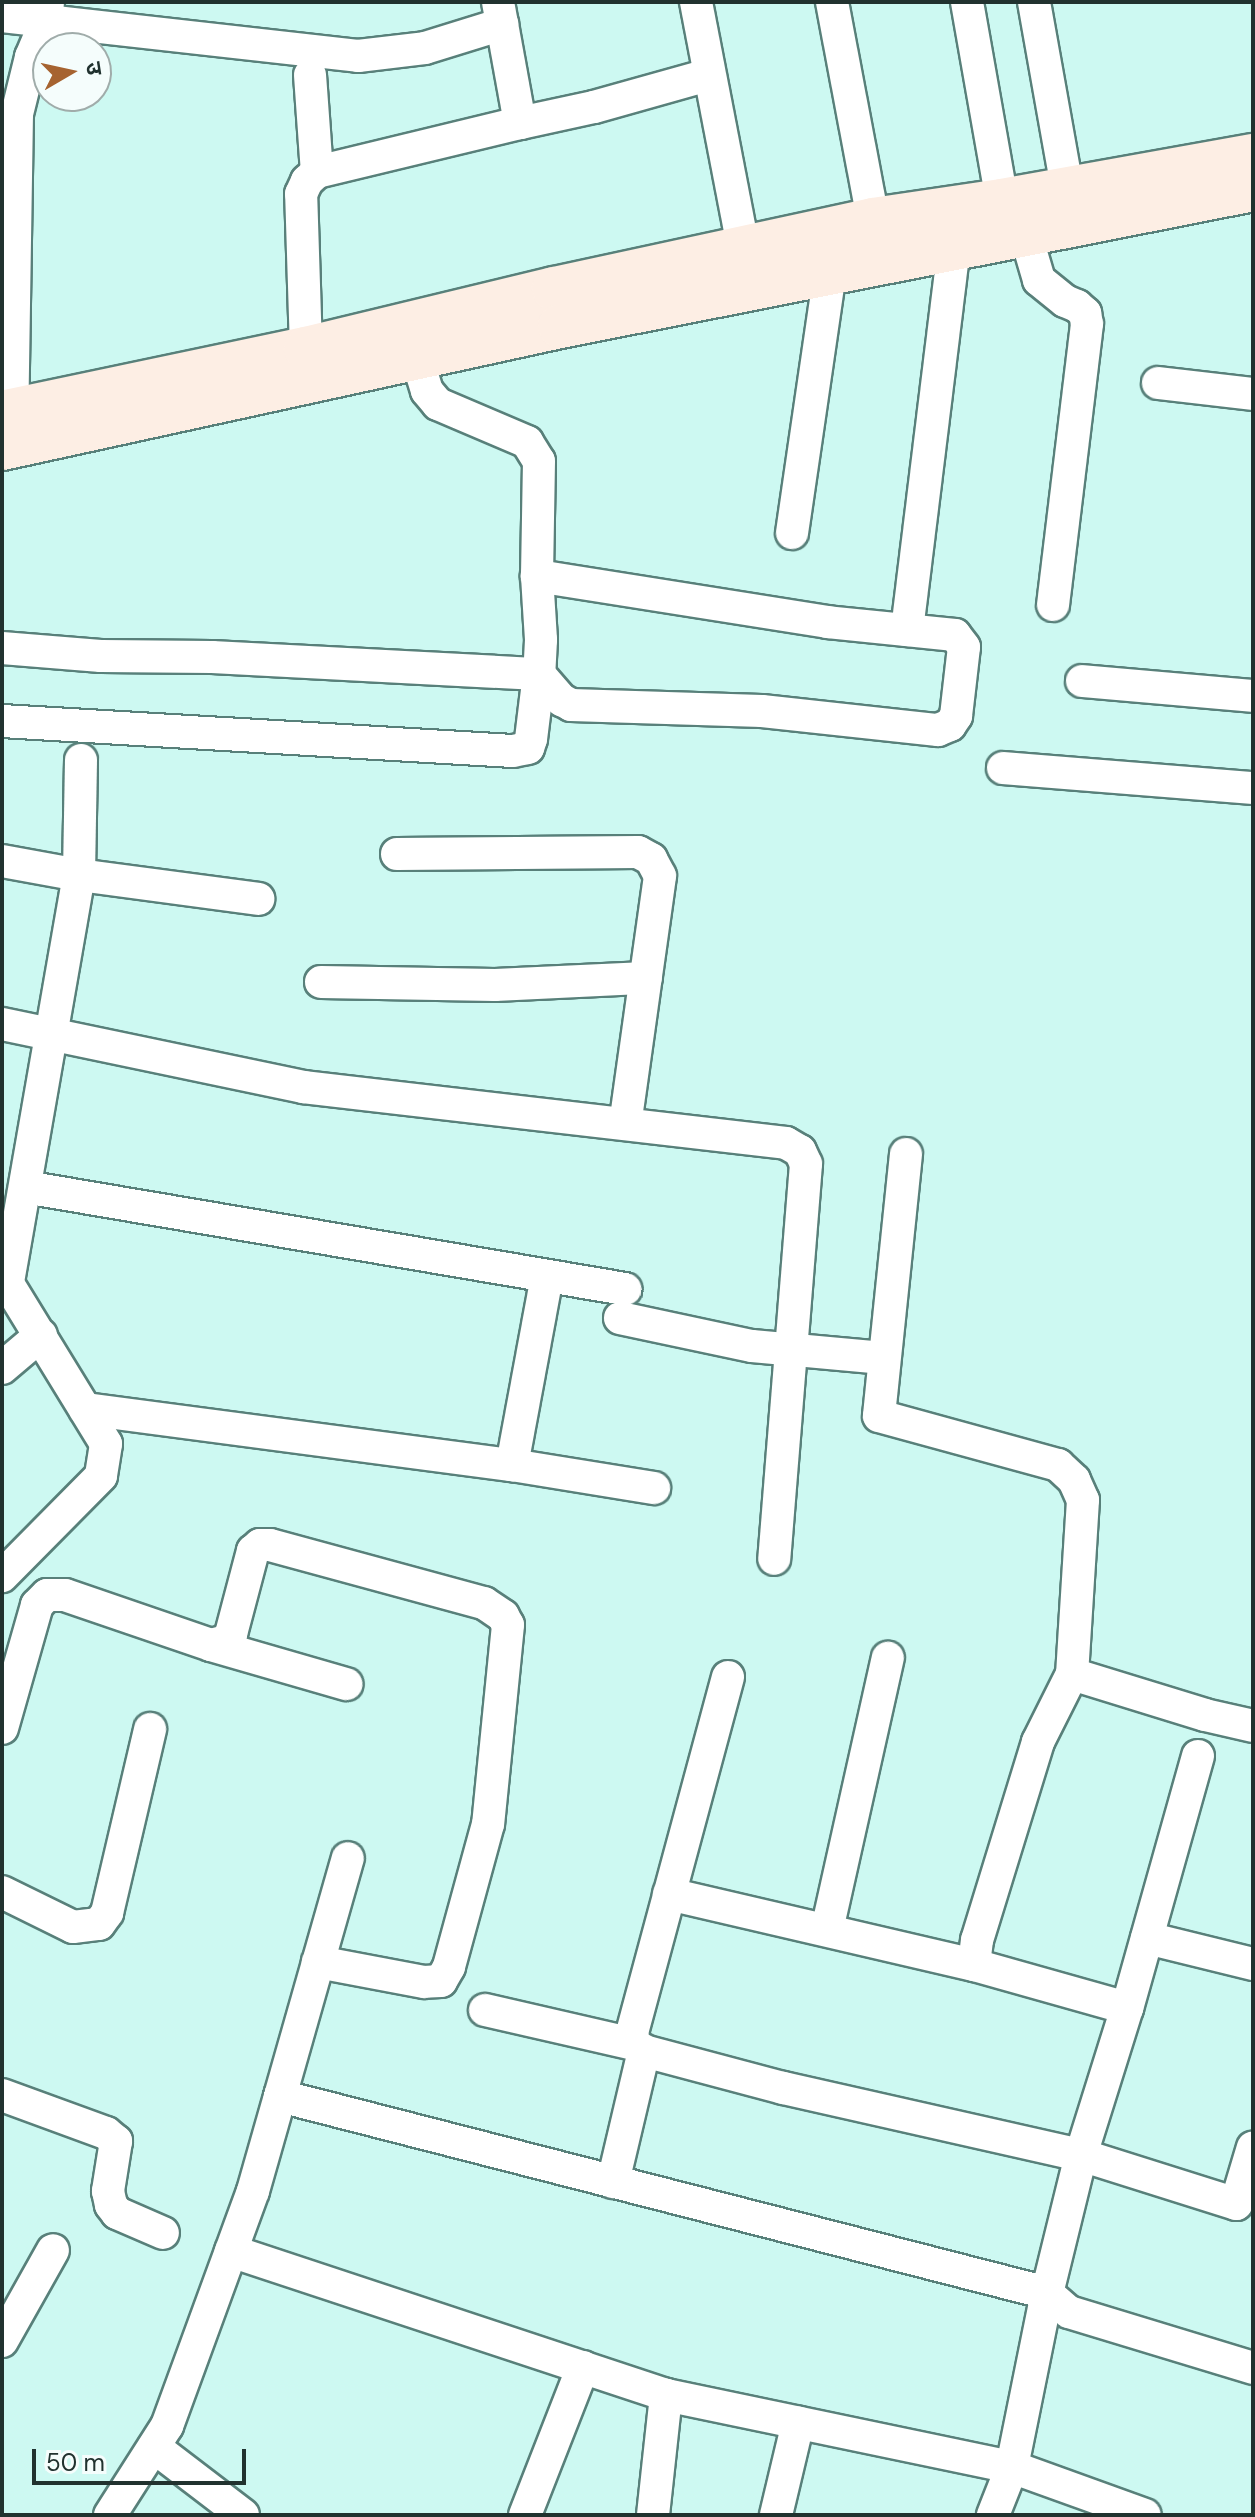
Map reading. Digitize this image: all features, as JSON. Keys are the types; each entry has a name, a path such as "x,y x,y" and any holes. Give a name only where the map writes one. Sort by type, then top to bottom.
{"main road":[{"path":"7,429 412,342 846,240 954,246 1067,187 1253,156"},
{"path":"7,429 306,349 412,342 554,289 744,251 1253,189"}],"street":[{"path":"696,2 744,251"},
{"path":"792,533 846,240 832,2"},
{"path":"967,2 1013,217 1039,280 1057,296 1085,313 1087,324 1053,605"},
{"path":"1034,2 1067,187"},
{"path":"2,16 47,11 358,56 425,48 500,13 520,123"},
{"path":"7,429 10,140 31,57 47,11"},
{"path":"306,349 301,194 317,172 310,75"},
{"path":"317,172 594,107 708,75"},
{"path":"907,630 954,246"},
{"path":"2,721 513,751 528,748 541,640 537,576 539,461 527,442 438,404 427,391 412,342"},
{"path":"1158,383 1253,394"},
{"path":"537,576 828,622 955,635 963,642 956,716 944,729 762,711 571,705 554,694 539,674"},
{"path":"2,648 101,656 212,657 539,674"},
{"path":"1082,681 1253,696"},
{"path":"2,1576 101,1476 106,1444 5,1277 25,1187 79,875 81,760"},
{"path":"1003,768 1253,788"},
{"path":"397,854 638,852 651,859 660,876 625,1124"},
{"path":"2,861 79,875 258,899"},
{"path":"321,982 495,985 646,978"},
{"path":"2,1024 303,1087 786,1143 800,1151 806,1164 774,1559"},
{"path":"906,1154 879,1416 1058,1465 1074,1480 1083,1500 1072,1674 1038,1742 977,1940 974,1965"},
{"path":"25,1187 547,1276 752,1346 883,1358"},
{"path":"512,1465 547,1276"},
{"path":"2,1368 41,1335"},
{"path":"85,1409 512,1465 654,1488"},
{"path":"211,1645 226,1641 231,1634 253,1551 260,1545 270,1545 484,1603 503,1616 508,1625 488,1824 449,1967 441,1981 424,1982 318,1962"},
{"path":"2,1728 37,1605 47,1595 65,1595 211,1645 346,1684"},
{"path":"827,1930 888,1658"},
{"path":"1072,1674 1205,1715 1253,1726"},
{"path":"613,2182 639,2047 632,2032 728,1677"},
{"path":"2,1892 73,1927 99,1924 107,1913 150,1729"},
{"path":"993,2515 1012,2467 1047,2293 1081,2155 1127,2008 1198,1756"},
{"path":"110,2515 167,2426 231,2251 280,2096 348,1858"},
{"path":"669,1894 974,1965 1127,2008"},
{"path":"1147,1938 1253,1964"},
{"path":"485,2010 639,2047 783,2088 1081,2155 1244,2207 1253,2147"},
{"path":"2,2095 106,2133 116,2141 108,2191 111,2205 117,2213 163,2233"},
{"path":"280,2096 1047,2293 1069,2312 1253,2368"},
{"path":"4,2332 53,2250"},
{"path":"231,2251 666,2395 1012,2467 1138,2514"},
{"path":"525,2515 583,2367"},
{"path":"653,2515 666,2395"},
{"path":"776,2515 798,2423"},
{"path":"154,2447 243,2515"}]}
